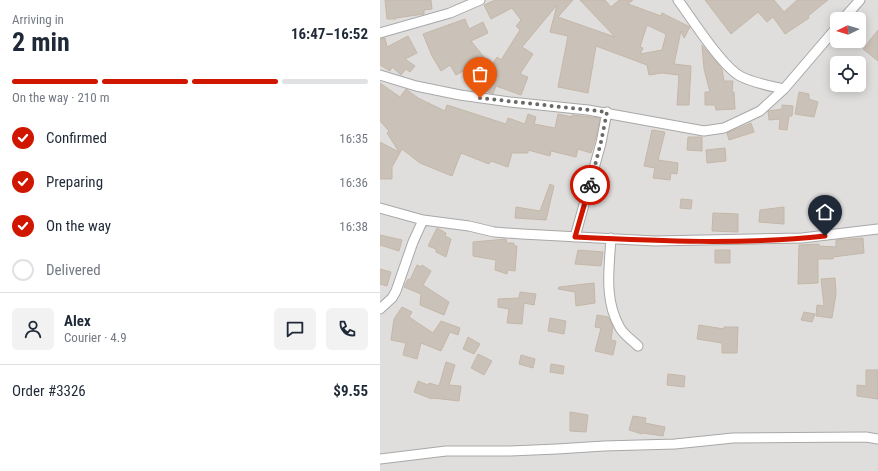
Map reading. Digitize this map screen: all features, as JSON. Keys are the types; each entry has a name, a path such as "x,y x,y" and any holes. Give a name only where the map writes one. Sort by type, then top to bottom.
{"street":[{"path":"380,33 450,13 480,0"},
{"path":"678,0 724,61 735,73 748,79 784,89"},
{"path":"850,12 860,0"},
{"path":"380,75 416,86 466,96 607,112 704,131 724,128 760,111 784,89 830,35"},
{"path":"575,237 601,142 607,112"},
{"path":"380,208 423,220 469,226 494,232 669,241 802,238 878,229"},
{"path":"380,309 392,298 396,291 413,242 423,220"},
{"path":"611,238 608,289 611,308 621,330 638,346"},
{"path":"380,459 446,451 487,452 675,444 733,438 866,437 878,439"}],"shaded area":[{"path":"380,0 878,0 878,471 380,471"}],"building":[{"path":"385,0 431,0 432,9 424,10 424,14 396,19 387,19"},
{"path":"495,0 573,0 558,17 615,37 580,0 605,0 611,7 619,0 633,0 628,4 661,16 662,13 690,27 684,38 681,31 674,64 691,66 689,105 677,105 679,75 662,73 649,75 647,65 596,46 588,93 558,87 568,36 550,32 557,5 522,47 533,54 520,74 528,77 521,95 496,86 493,94 478,88 488,61 492,65 497,57 501,60 520,30 516,26 521,20 512,8 491,19 484,5","holes":["647,25 666,34 662,50 640,54 643,48 640,47"]},
{"path":"705,0 774,0 784,12 797,0 828,0 808,16 809,18 785,34 773,17 767,22 758,12 731,34"},
{"path":"465,19 469,29 483,22 488,33 471,41 484,57 474,68 472,66 456,75 450,65 441,71 432,56 423,34"},
{"path":"878,30 878,61 863,49 866,48 866,45"},
{"path":"408,36 417,53 405,59 415,66 410,72 406,69 401,75 392,67 390,71 380,65 380,39 385,38 387,47"},
{"path":"702,45 722,69 724,81 733,81 732,92 734,92 735,109 716,110 715,105 705,105 705,92 710,92 704,69"},
{"path":"380,83 400,97 406,89 418,98 445,111 447,105 506,124 508,118 525,124 528,114 536,117 534,124 555,128 558,114 572,117 572,115 600,118 591,153 578,149 576,157 551,151 550,156 528,150 528,153 512,153 508,167 491,161 489,164 461,153 452,176 420,163 402,149 392,167 392,179 380,179 380,142 399,152 387,133 389,131 380,121"},
{"path":"799,92 809,94 809,99 818,102 814,117 795,114"},
{"path":"782,105 793,106 792,116 789,116 787,130 779,129 780,119 769,120 768,111 782,109"},
{"path":"751,123 754,132 729,140 727,133"},
{"path":"652,130 665,132 658,160 678,163 677,174 671,173 670,180 653,178 655,168 644,166"},
{"path":"688,137 702,137 702,151 687,150"},
{"path":"725,148 726,161 707,163 706,150"},
{"path":"550,184 554,186 546,220 515,218 516,207 540,211"},
{"path":"681,199 692,200 691,209 680,208"},
{"path":"784,207 784,224 759,222 760,210"},
{"path":"713,213 738,214 738,232 712,231"},
{"path":"437,228 446,233 445,236 451,239 446,257 436,252 436,249 428,246"},
{"path":"380,235 402,240 399,251 380,245"},
{"path":"863,238 864,253 833,257 833,259 818,259 818,283 798,284 799,245 819,244 819,246 836,247 836,240"},
{"path":"506,239 507,243 514,243 514,246 517,246 515,271 508,270 507,274 495,270 496,260 473,256 473,242"},
{"path":"578,250 603,252 601,266 575,264"},
{"path":"715,250 730,250 730,263 715,263"},
{"path":"417,265 421,267 422,265 431,271 423,285 449,302 444,315 420,305 421,294 404,287 408,279 410,280"},
{"path":"380,269 391,272 387,286 380,284"},
{"path":"835,278 836,294 832,318 816,316 817,305 824,306 821,279"},
{"path":"594,283 595,303 576,306 575,292 558,289 559,287"},
{"path":"520,292 536,294 534,305 524,303 522,324 507,323 509,309 498,307 498,299 519,298"},
{"path":"402,307 412,312 409,317 433,333 441,321 460,328 458,335 450,332 441,351 421,343 417,359 403,355 406,343 391,340 394,319"},
{"path":"804,312 815,314 812,322 801,320"},
{"path":"597,315 608,317 613,326 611,340 616,341 613,355 595,351 601,328 595,327"},
{"path":"550,318 566,321 564,334 548,331"},
{"path":"699,325 724,329 724,327 738,327 737,353 722,353 722,343 697,339"},
{"path":"468,337 480,344 474,354 463,349"},
{"path":"478,354 492,361 484,375 471,368"},
{"path":"521,355 535,359 533,368 519,364"},
{"path":"446,362 455,365 449,385 461,386 459,401 432,399 414,392 418,381 428,385 429,383 439,386"},
{"path":"551,364 564,366 563,374 550,372"},
{"path":"866,370 878,370 878,399 857,396 857,385 866,386"},
{"path":"668,374 685,376 684,387 667,385"},
{"path":"570,412 588,415 586,432 570,431"},
{"path":"633,416 646,418 645,423 665,427 663,436 642,434 629,430"}],"way so far":[{"path":"480,98 607,112 590,185"}],"route":[{"path":"590,185 575,237 655,241 691,241 764,240 825,236"}]}
